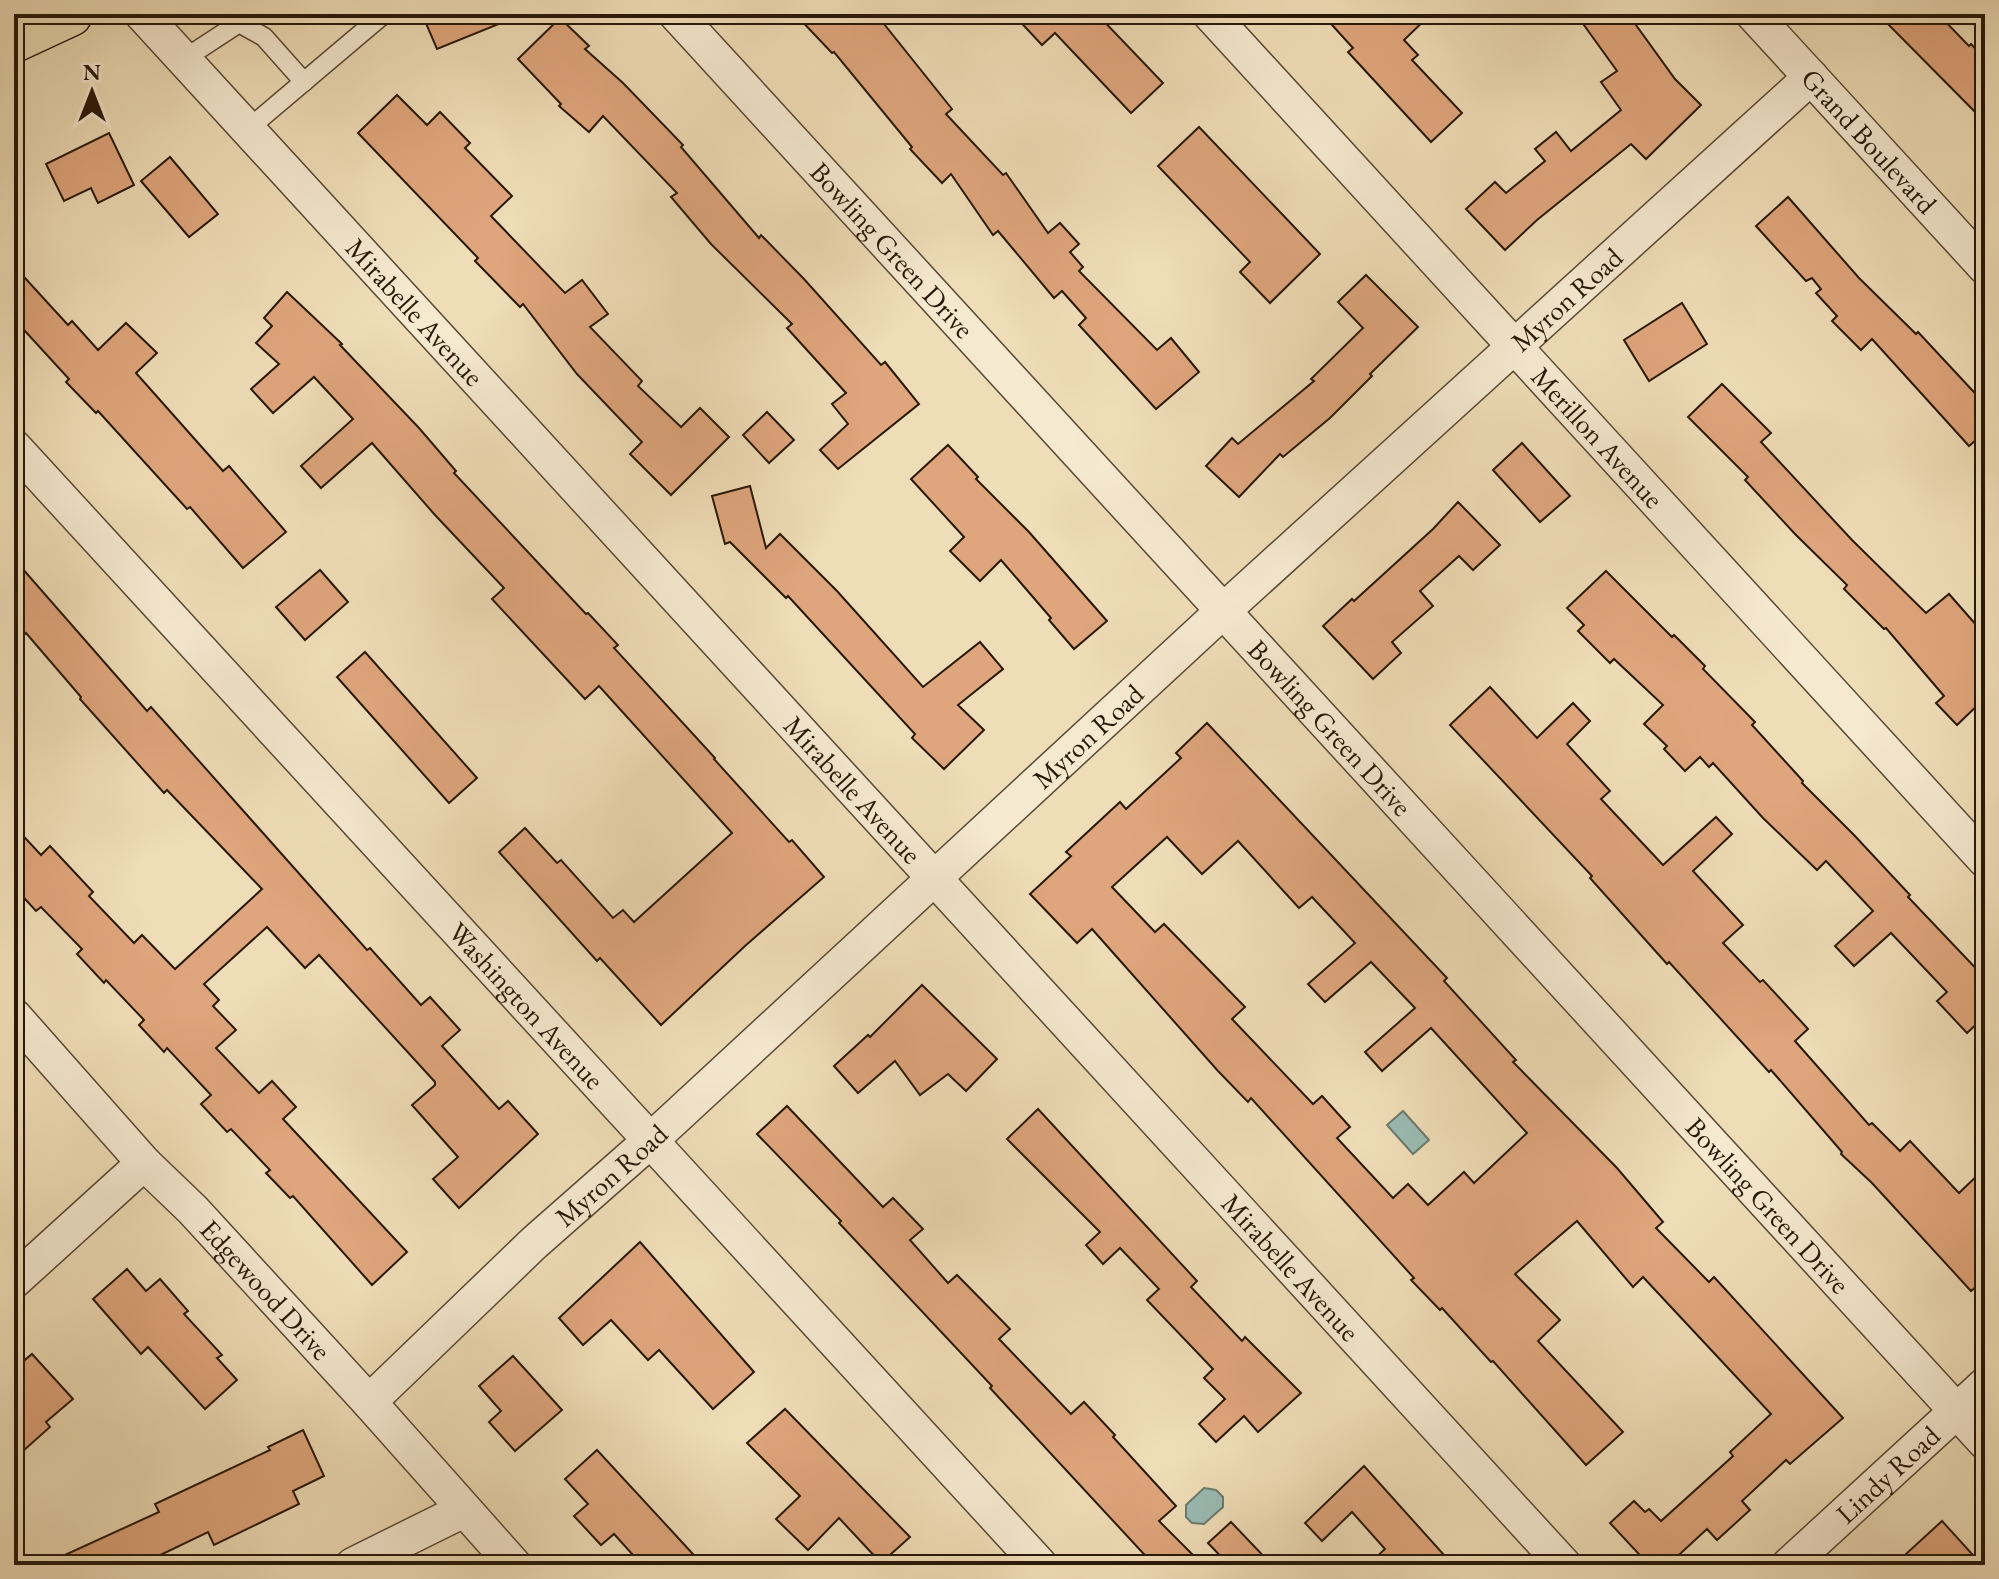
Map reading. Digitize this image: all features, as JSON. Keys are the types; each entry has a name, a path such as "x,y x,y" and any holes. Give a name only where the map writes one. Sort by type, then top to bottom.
{"main road":[{"path":"14,40 70,14"}],"street":[{"name":"Mirabelle Avenue","path":"142,14 1564,1565"},
{"name":"Bowling Green Drive","path":"676,14 1985,1442"},
{"name":"Merillon Avenue","path":"1210,14 1985,860"},
{"name":"Grand Boulevard","path":"1753,14 1985,267"},
{"name":"Myron Road","path":"369,1402 534,1243 651,1140 1222,612 1811,77"},
{"name":"Washington Avenue","path":"14,447 1040,1565"},
{"name":"Edgewood Drive","path":"14,1016 144,1163 193,1210 514,1565"},
{"path":"14,1281 144,1163"},
{"name":"Lindy Road","path":"1789,1565 1985,1385"},
{"path":"353,1565 464,1510"}],"lane":[{"path":"248,129 384,14"},
{"path":"184,59 238,19 264,37 304,82"}],"water":[{"path":"1403,1111 1429,1140 1413,1154 1387,1125"},
{"path":"1204,1488 1216,1490 1223,1497 1223,1507 1204,1524 1192,1523 1186,1517 1186,1505"}],"building":[{"path":"422,14 521,14 521,15 437,49"},
{"path":"795,14 876,14 952,109 946,114 1003,175 1006,173 1048,233 1060,223 1079,244 1070,252 1083,267 1079,271 1157,350 1171,338 1199,372 1156,409 1079,325 1086,318 1062,291 1054,298 998,231 993,235 951,174 942,183 910,149 912,147 834,52"},
{"path":"1013,14 1097,14 1163,83 1131,113 1055,33 1042,45"},
{"path":"1322,14 1431,14 1404,40 1418,55 1412,60 1462,113 1431,142 1348,52 1353,48"},
{"path":"1576,14 1628,14 1675,79 1701,105 1646,159 1631,144 1505,250 1466,209 1495,182 1506,193 1545,161 1535,149 1556,132 1571,151 1621,110 1601,82 1617,71"},
{"path":"1878,14 1938,14 1969,46 1971,44 1985,59 1985,122"},
{"path":"560,18 589,46 585,49 683,145 681,147 759,238 761,235 804,279 881,365 885,362 919,404 838,469 820,450 848,424 832,404 846,393 787,328 792,324 711,244 671,197 677,193 603,116 589,132 559,106 561,104 518,59"},
{"path":"397,95 427,125 440,112 470,143 465,148 512,196 491,216 565,293 582,280 608,314 590,327 642,381 638,386 681,427 700,408 729,437 671,495 630,454 642,442 577,374 523,304 520,307 475,261 478,258 358,133"},
{"path":"1199,127 1320,254 1270,303 1240,272 1250,262 1158,166"},
{"path":"109,133 134,185 98,203 91,188 64,201 46,164"},
{"path":"170,157 218,214 189,237 141,181"},
{"path":"1788,197 1859,278 1916,334 1918,332 1985,404 1985,432 1969,446 1872,339 1861,350 1832,321 1837,316 1816,293 1821,289 1812,278 1806,281 1756,226"},
{"path":"14,266 68,325 72,321 98,350 126,323 157,353 136,373 223,471 229,466 286,532 243,568 190,507 187,509 98,411 96,413 66,382 69,379 14,319"},
{"path":"1366,275 1418,327 1330,418 1283,457 1280,454 1239,497 1206,466 1232,438 1238,444 1314,381 1311,379 1363,328 1338,302"},
{"path":"287,292 342,344 419,428 456,471 454,473 618,645 614,648 824,877 661,1025 600,958 597,961 499,852 525,828 557,863 561,860 613,918 623,910 634,922 732,833 599,686 585,699 492,599 504,588 372,443 321,488 301,466 353,419 314,377 273,413 251,389 279,364 256,343 272,326 264,318"},
{"path":"1682,303 1707,344 1649,381 1624,340"},
{"path":"1722,384 1771,433 1761,442 1852,540 1926,613 1949,594 1985,635 1985,698 1957,725 1936,703 1944,696 1886,628 1844,589 1847,585 1795,534 1745,480 1748,477 1688,417"},
{"path":"767,412 794,440 769,463 743,435"},
{"path":"1522,443 1570,496 1540,522 1493,470"},
{"path":"948,445 1107,621 1074,649 1001,560 980,581 950,551 964,537 911,479"},
{"path":"750,486 766,548 780,534 837,591 923,687 980,642 1003,669 958,705 984,730 944,769 912,738 915,734 788,596 786,598 730,542 725,544 712,496"},
{"path":"1458,502 1500,545 1473,570 1459,556 1420,591 1433,606 1392,642 1401,653 1373,679 1323,626 1433,529"},
{"path":"14,559 147,711 151,707 367,950 370,948 421,1005 430,997 460,1030 442,1046 499,1109 508,1101 538,1134 459,1208 433,1179 458,1157 412,1105 435,1082 319,955 305,968 267,927 204,984 219,1000 213,1006 236,1030 216,1048 259,1093 272,1081 296,1107 283,1119 407,1252 372,1285 293,1196 290,1198 266,1173 270,1170 231,1129 227,1132 201,1104 211,1095 167,1048 164,1052 139,1025 144,1020 77,954 82,949 41,907 36,911 14,887 14,826 41,855 50,846 93,892 89,896 134,943 142,935 175,969 262,889 167,790 164,793 26,633 14,644"},
{"path":"320,570 348,602 305,640 276,607"},
{"path":"1606,571 1705,666 1703,669 1755,722 1752,725 1802,783 1985,978 1985,1016 1967,1033 1937,1001 1947,992 1891,933 1854,966 1835,946 1873,911 1826,861 1817,870 1763,818 1713,763 1709,767 1700,757 1685,771 1664,749 1667,746 1644,724 1663,705 1614,659 1610,663 1578,631 1584,625 1567,608"},
{"path":"365,652 477,778 449,803 337,677"},
{"path":"1490,687 1537,738 1573,703 1590,721 1567,744 1610,791 1601,799 1663,865 1716,817 1732,834 1693,871 1743,925 1723,943 1760,982 1763,980 1808,1029 1795,1041 1869,1125 1872,1123 1900,1151 1910,1141 1959,1193 1985,1168 1985,1279 1971,1291 1872,1183 1841,1154 1771,1070 1769,1072 1669,962 1667,964 1590,878 1592,876 1450,725"},
{"path":"1207,723 1447,978 1444,981 1516,1060 1513,1062 1617,1168 1663,1222 1656,1228 1709,1282 1714,1277 1843,1418 1790,1464 1786,1460 1742,1501 1750,1510 1717,1540 1707,1529 1668,1565 1649,1565 1610,1523 1634,1501 1645,1512 1649,1509 1661,1521 1733,1456 1730,1452 1771,1414 1643,1277 1633,1287 1577,1221 1515,1274 1560,1320 1538,1341 1623,1432 1586,1465 1493,1361 1411,1280 1414,1278 1251,1098 1248,1102 1218,1071 1092,929 1077,943 1030,894 1071,856 1066,852 1120,802 1126,809 1181,758 1176,753","holes":["1167,837 1202,874 1238,841 1299,908 1312,897 1355,943 1308,984 1325,1002 1371,962 1415,1008 1365,1052 1382,1071 1431,1028 1527,1133 1474,1183 1464,1172 1428,1205 1408,1184 1393,1198 1337,1138 1350,1127 1322,1096 1313,1104 1232,1019 1245,1007 1164,924 1155,932 1112,887"]},
{"path":"922,985 997,1059 966,1091 948,1074 920,1095 895,1061 858,1093 834,1066 868,1035 870,1037"},
{"path":"787,1106 883,1207 893,1198 923,1229 910,1240 948,1283 957,1275 1010,1329 999,1339 1071,1414 1084,1402 1115,1435 1113,1437 1176,1506 1159,1521 1203,1565 1154,1565 839,1223 841,1221 757,1134"},
{"path":"1038,1109 1197,1281 1191,1287 1242,1341 1245,1337 1301,1393 1258,1432 1244,1416 1216,1442 1199,1424 1225,1399 1204,1378 1213,1369 1147,1300 1159,1289 1120,1248 1103,1264 1086,1245 1100,1232 1007,1139"},
{"path":"640,1242 754,1372 713,1409 659,1350 648,1360 611,1320 583,1345 559,1318"},
{"path":"127,1269 146,1291 160,1279 188,1311 184,1314 222,1355 217,1358 237,1380 205,1409 148,1347 141,1354 93,1299"},
{"path":"32,1354 73,1399 46,1422 50,1427 14,1459 14,1369"},
{"path":"513,1356 562,1410 515,1451 489,1422 501,1411 479,1386"},
{"path":"785,1409 910,1537 881,1563 839,1518 808,1550 776,1519 800,1496 747,1443"},
{"path":"303,1430 324,1476 293,1491 299,1504 214,1545 208,1532 154,1558 157,1565 43,1565 159,1512 155,1504 270,1450 268,1447"},
{"path":"597,1450 703,1565 642,1565 614,1534 601,1545 574,1516 588,1504 565,1479"},
{"path":"1364,1466 1453,1565 1368,1565 1385,1549 1352,1512 1322,1541 1305,1523"},
{"path":"1942,1521 1982,1565 1894,1565"},
{"path":"1231,1522 1272,1565 1229,1565 1208,1543"}]}
